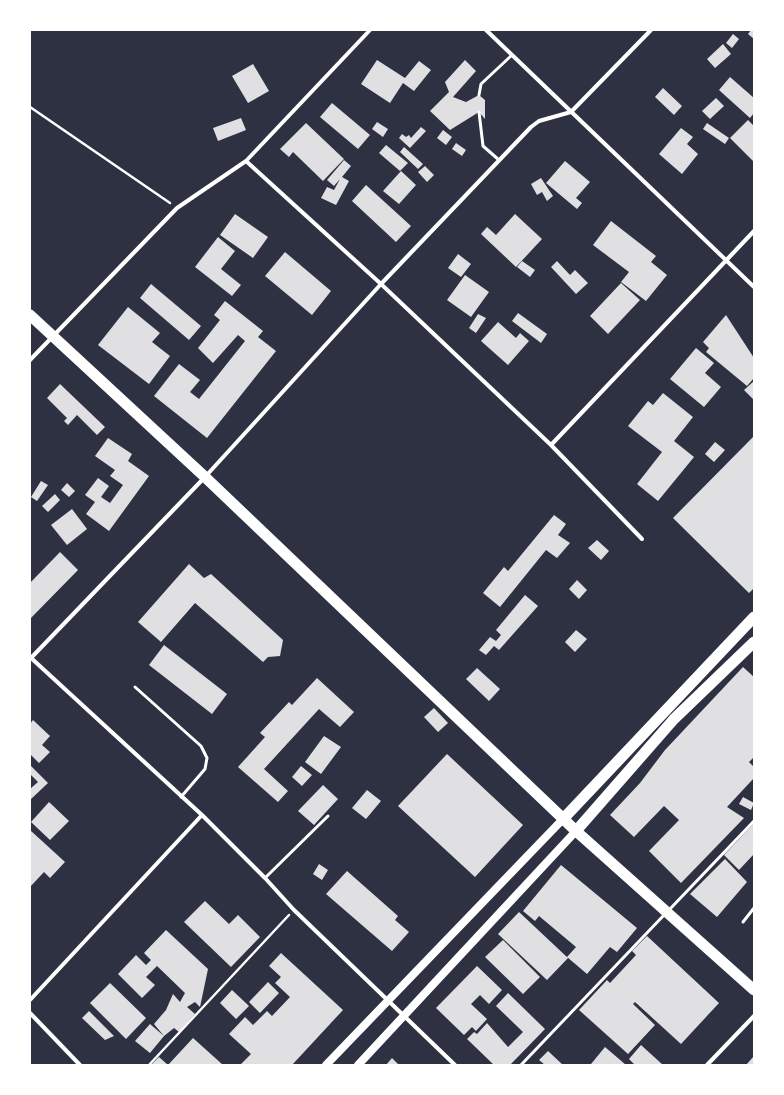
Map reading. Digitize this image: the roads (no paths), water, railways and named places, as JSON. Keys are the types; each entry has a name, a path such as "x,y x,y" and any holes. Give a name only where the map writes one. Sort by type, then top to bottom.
{"highway":[{"path":"30,315 205,477 576,831 754,990"},
{"path":"564,818 754,617"},
{"path":"576,831 674,719 754,642"}],"main road":[{"path":"326,1065 564,818"},
{"path":"358,1065 576,831"}],"street":[{"path":"30,360 52,335 177,208 246,161 370,30"},
{"path":"486,30 754,287"},
{"path":"455,1065 294,910 265,878 202,815 30,658 205,477 381,284 499,160 539,121 571,112 651,30"},
{"path":"246,161 381,284 551,445 642,540"},
{"path":"551,445 754,231"},
{"path":"30,1000 202,815"},
{"path":"30,1013 80,1065"},
{"path":"707,1065 754,1016"}],"lane":[{"path":"479,95 481,84 512,54"},
{"path":"479,112 483,146 499,160"},
{"path":"135,687 200,746 207,758 205,769 181,797"},
{"path":"265,878 328,816"},
{"path":"521,1065 754,821"},
{"path":"743,922 754,908"}]}
